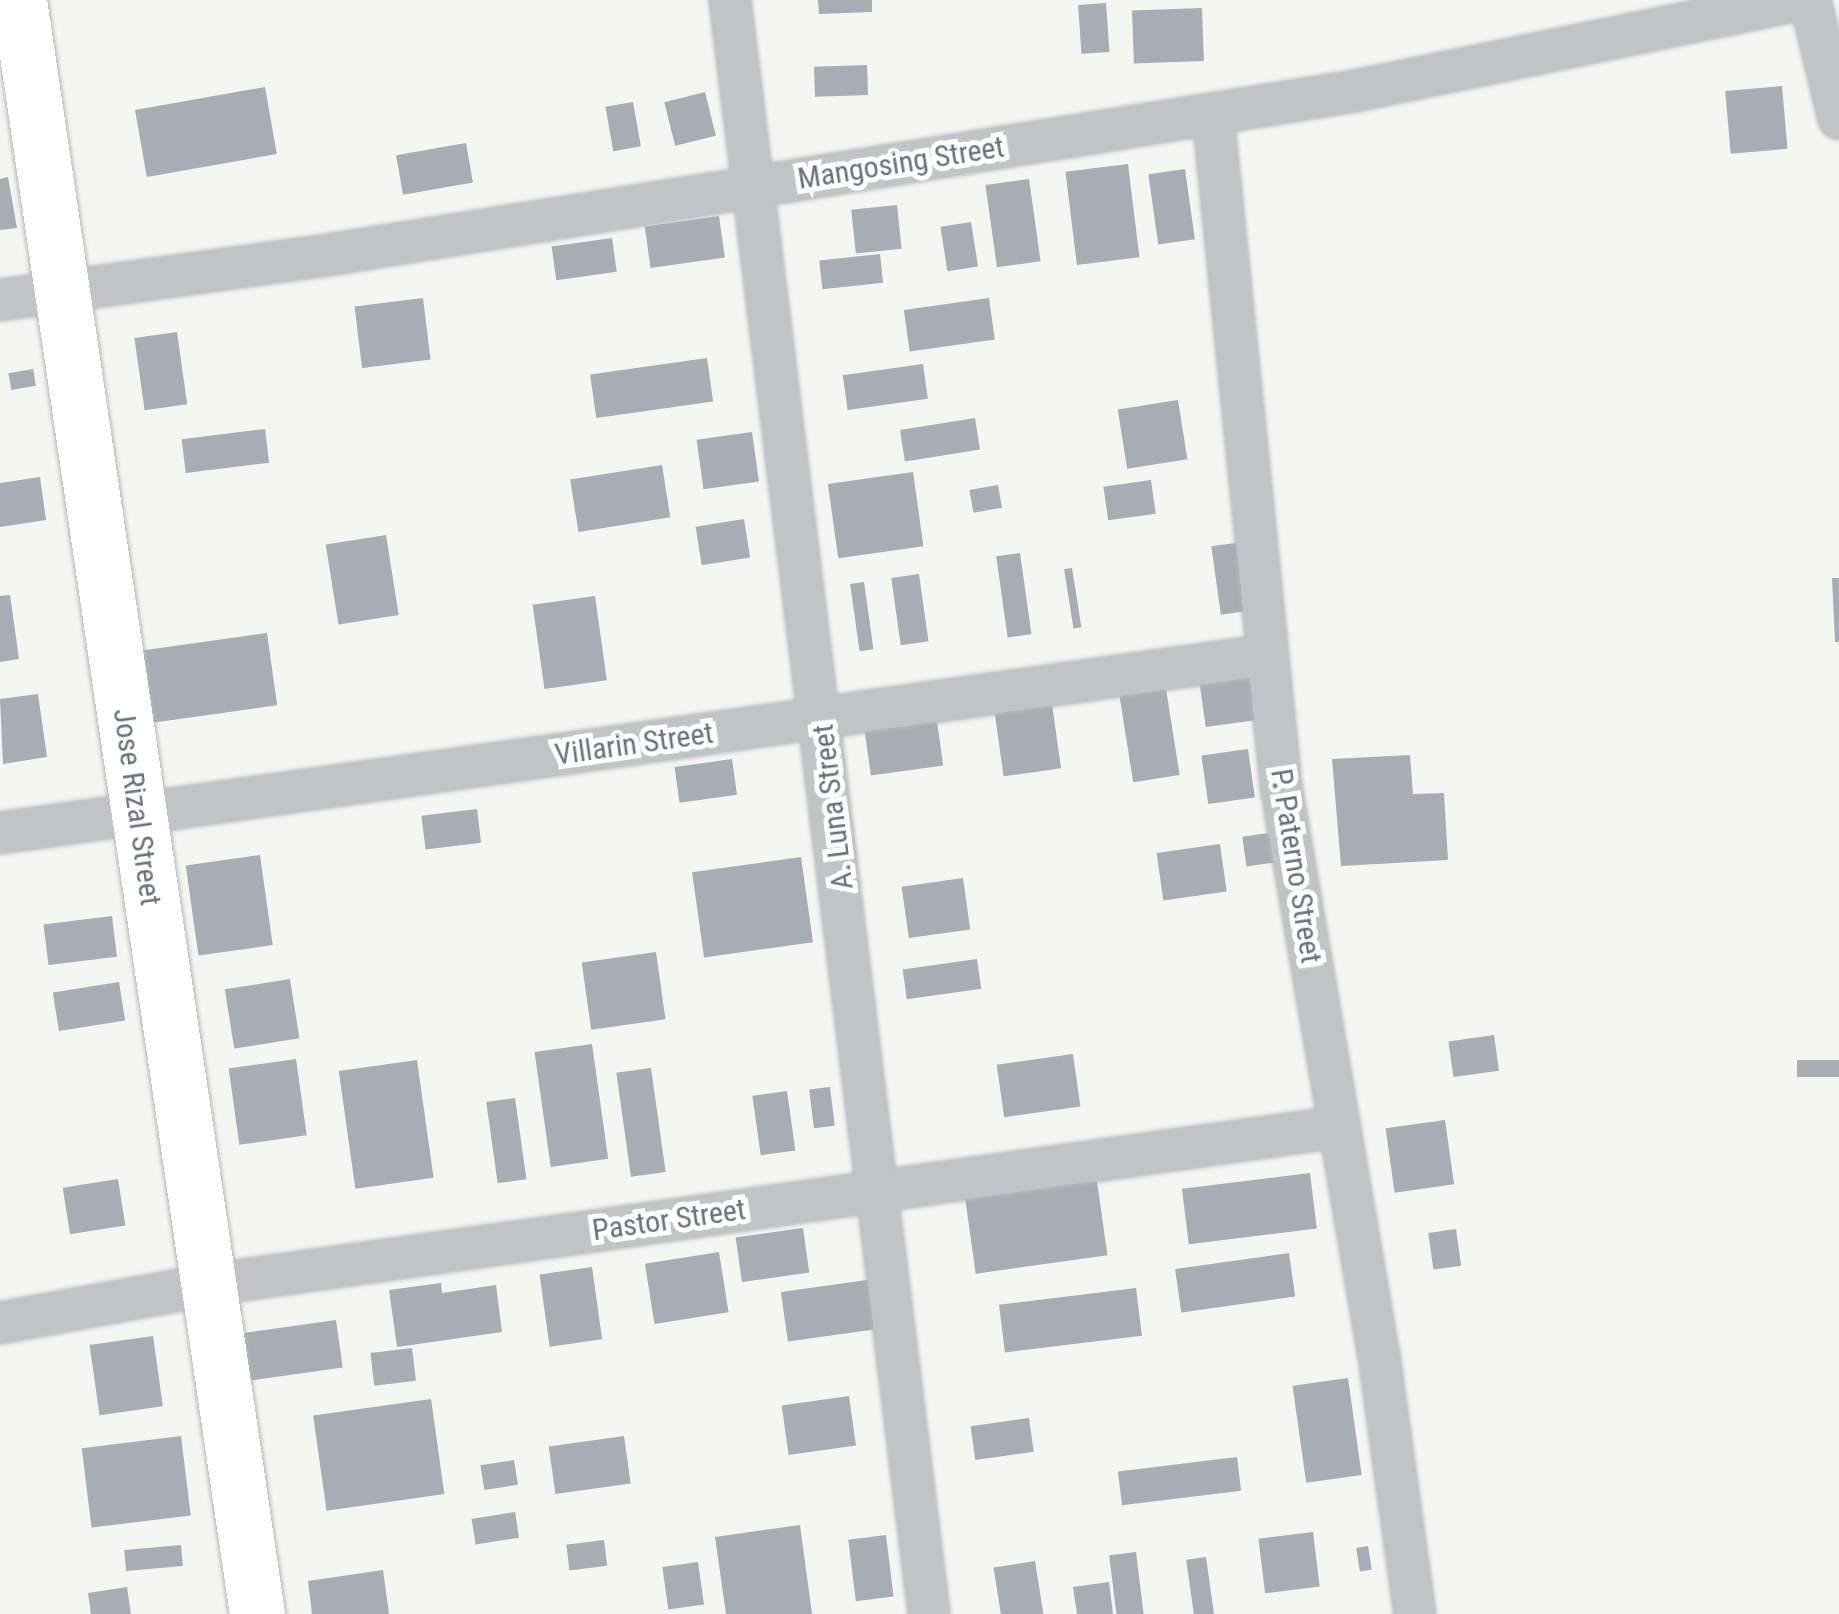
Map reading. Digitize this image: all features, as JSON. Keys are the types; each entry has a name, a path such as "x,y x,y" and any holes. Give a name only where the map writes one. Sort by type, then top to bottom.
{"street":[{"name":"Jose Rizal Street","path":"19,0 257,1614"},
{"name":"A. Luna Street","path":"730,0 758,186 930,1614"},
{"path":"1810,0 1839,119"},
{"name":"Mangosing Street","path":"0,300 1213,114 1773,2"},
{"name":"P. Paterno Street","path":"1213,114 1281,786 1415,1614"},
{"name":"Villarin Street","path":"0,833 1268,655"},
{"name":"Pastor Street","path":"0,1323 208,1285 1339,1127"}],"building":[{"path":"818,0 872,0 872,12 819,14"},
{"path":"1106,3 1109,52 1081,54 1078,5"},
{"path":"1202,8 1204,61 1134,63 1132,10"},
{"path":"867,65 868,95 815,97 814,67"},
{"path":"1782,86 1787,149 1731,154 1725,91"},
{"path":"265,87 277,154 147,177 135,110"},
{"path":"705,92 716,136 675,146 664,102"},
{"path":"633,102 641,146 613,151 605,107"},
{"path":"466,143 473,182 403,195 396,155"},
{"path":"1128,164 1139,257 1077,265 1065,172"},
{"path":"1185,169 1195,239 1158,244 1148,174"},
{"path":"8,177 17,228 0,230 0,179"},
{"path":"1029,179 1041,261 997,267 985,185"},
{"path":"897,205 902,249 856,254 851,210"},
{"path":"719,216 725,258 651,268 645,226"},
{"path":"971,222 978,266 947,271 940,227"},
{"path":"612,238 617,272 556,280 552,246"},
{"path":"880,254 883,283 822,289 819,260"},
{"path":"423,298 431,360 362,368 355,306"},
{"path":"989,298 995,340 910,352 904,310"},
{"path":"177,332 187,404 145,410 134,338"},
{"path":"707,358 713,402 596,418 590,374"},
{"path":"923,364 928,399 848,410 843,375"},
{"path":"33,369 36,386 11,390 8,373"},
{"path":"1178,400 1187,459 1127,469 1118,410"},
{"path":"975,418 980,450 905,461 900,430"},
{"path":"265,429 269,463 186,473 182,439"},
{"path":"752,432 759,482 704,489 697,440"},
{"path":"662,465 670,517 578,532 570,480"},
{"path":"913,472 923,546 838,558 828,484"},
{"path":"40,477 46,520 0,527 0,483"},
{"path":"1151,480 1156,514 1108,520 1103,487"},
{"path":"998,485 1002,508 973,513 969,490"},
{"path":"744,519 750,558 702,565 696,527"},
{"path":"386,535 399,615 338,625 326,545"},
{"path":"1242,542 1252,610 1221,615 1211,546"},
{"path":"1020,553 1031,634 1008,638 996,556"},
{"path":"1072,568 1081,627 1073,629 1064,569"},
{"path":"919,574 928,641 901,645 891,578"},
{"path":"1832,578 1839,578 1839,642 1835,642"},
{"path":"864,582 873,649 860,651 850,584"},
{"path":"10,595 19,659 0,662 0,596"},
{"path":"595,596 607,680 544,689 533,605"},
{"path":"267,633 277,705 152,723 142,651"},
{"path":"1252,661 1260,719 1206,727 1198,669"},
{"path":"1166,689 1180,775 1133,782 1120,696"},
{"path":"38,694 47,757 3,764 0,699"},
{"path":"1051,697 1061,768 1004,776 994,705"},
{"path":"935,707 943,765 871,776 863,717"},
{"path":"1248,749 1255,798 1208,804 1201,756"},
{"path":"1410,755 1413,794 1444,793 1448,860 1341,866 1332,759"},
{"path":"732,759 737,795 680,803 675,767"},
{"path":"477,809 481,843 426,850 421,816"},
{"path":"1276,832 1280,862 1247,866 1242,837"},
{"path":"1220,844 1227,892 1163,900 1157,853"},
{"path":"260,855 273,945 198,956 186,865"},
{"path":"801,857 813,942 704,957 692,872"},
{"path":"963,878 970,929 909,938 902,887"},
{"path":"112,916 117,957 49,965 44,924"},
{"path":"656,952 665,1019 591,1030 582,962"},
{"path":"977,959 981,989 907,999 903,969"},
{"path":"290,979 299,1038 234,1049 225,989"},
{"path":"119,982 125,1021 59,1031 53,992"},
{"path":"1494,1035 1499,1071 1453,1077 1448,1041"},
{"path":"592,1044 608,1159 551,1167 535,1052"},
{"path":"1073,1054 1080,1106 1004,1117 997,1065"},
{"path":"296,1059 307,1135 239,1145 229,1068"},
{"path":"417,1060 434,1178 355,1189 339,1071"},
{"path":"1797,1060 1839,1060 1839,1077 1797,1077"},
{"path":"651,1068 666,1172 631,1177 616,1073"},
{"path":"830,1087 835,1126 814,1128 809,1090"},
{"path":"787,1091 795,1150 761,1155 752,1096"},
{"path":"515,1098 526,1179 498,1183 486,1102"},
{"path":"1445,1120 1454,1184 1395,1193 1386,1128"},
{"path":"1310,1173 1317,1229 1189,1244 1182,1189"},
{"path":"1096,1174 1107,1255 976,1274 964,1193"},
{"path":"118,1179 125,1225 70,1234 63,1188"},
{"path":"803,1228 809,1273 742,1282 736,1237"},
{"path":"1456,1229 1461,1266 1433,1270 1428,1233"},
{"path":"719,1252 729,1312 654,1324 645,1264"},
{"path":"1289,1253 1295,1297 1181,1313 1175,1269"},
{"path":"592,1267 602,1339 550,1347 540,1274"},
{"path":"874,1279 881,1329 788,1342 781,1292"},
{"path":"441,1283 442,1293 496,1285 502,1332 397,1347 389,1290"},
{"path":"1136,1288 1142,1336 1005,1352 999,1305"},
{"path":"336,1320 343,1368 240,1382 233,1334"},
{"path":"153,1336 163,1406 100,1415 90,1345"},
{"path":"412,1348 416,1381 374,1386 370,1353"},
{"path":"1348,1378 1362,1475 1306,1483 1293,1386"},
{"path":"849,1396 856,1446 789,1455 782,1405"},
{"path":"431,1399 444,1494 327,1511 313,1416"},
{"path":"1029,1418 1034,1452 975,1460 971,1426"},
{"path":"181,1436 191,1515 91,1528 82,1448"},
{"path":"624,1436 631,1484 555,1494 549,1447"},
{"path":"1237,1457 1241,1491 1122,1505 1118,1472"},
{"path":"514,1460 518,1485 484,1490 480,1465"},
{"path":"515,1512 519,1538 476,1545 472,1519"},
{"path":"800,1525 812,1614 726,1614 715,1537"},
{"path":"1313,1532 1320,1587 1265,1593 1258,1539"},
{"path":"886,1535 894,1597 856,1601 848,1540"},
{"path":"604,1540 607,1566 569,1570 566,1545"},
{"path":"181,1545 183,1566 126,1571 124,1550"},
{"path":"1368,1546 1372,1570 1360,1572 1356,1548"},
{"path":"1136,1552 1144,1614 1116,1614 1109,1555"},
{"path":"1206,1557 1214,1614 1194,1614 1186,1560"},
{"path":"1035,1561 1043,1614 1001,1614 994,1568"},
{"path":"698,1562 704,1605 668,1610 662,1567"},
{"path":"383,1570 389,1614 312,1614 308,1581"},
{"path":"1109,1582 1113,1614 1077,1614 1073,1587"},
{"path":"127,1587 131,1614 91,1614 88,1593"}]}
